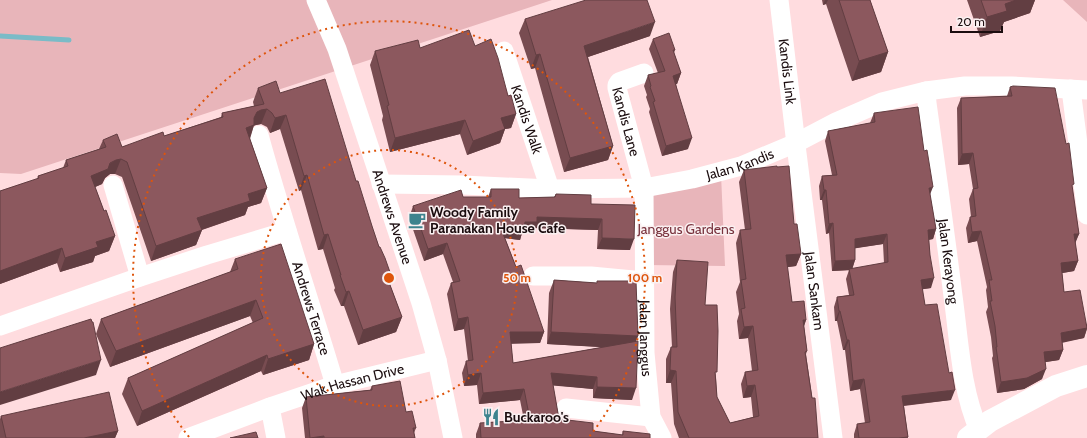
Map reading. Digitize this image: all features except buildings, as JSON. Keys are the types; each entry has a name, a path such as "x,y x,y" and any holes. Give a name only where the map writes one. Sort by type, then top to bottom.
{"street":[{"name":"Andrews Avenue","path":"316,0 337,49 421,303 437,360 453,438"},
{"name":"Kandis Link","path":"779,0 796,143"},
{"name":"Kandis Walk","path":"504,51 550,189"},
{"name":"Kandis Lane","path":"644,73 620,82 617,84 617,88 644,188"},
{"name":"Jalan Kandis","path":"382,184 463,185 550,189 644,188 692,179 741,166 796,143 836,122 882,102 926,91 965,86 1012,86 1079,89"},
{"path":"1079,89 1087,215"},
{"name":"Jalan Kerayong","path":"926,91 926,103 942,209 964,378 973,417 973,434"},
{"name":"Andrews Terrace","path":"259,135 335,385"},
{"name":"Jalan Sankam","path":"796,143 832,438"},
{"path":"113,185 140,277"},
{"name":"Jalan Janggus","path":"644,188 645,353 651,417 662,438"},
{"path":"0,326 140,277 287,231"},
{"path":"533,276 591,276 644,281"},
{"name":"Wak Hassan Drive","path":"188,438 270,407 335,385 437,360"},
{"path":"973,434 990,422 1056,386 1087,376"},
{"path":"270,407 276,438"},
{"path":"566,408 651,417"}],"green space":[{"path":"0,0 552,0 21,174 0,173"},
{"path":"1063,0 1087,0 1087,22"},
{"name":"Janggus Gardens","path":"721,174 725,266 647,265 646,190"}],"waterway":[{"path":"0,36 69,40"}],"place":[{"name":"Woody Family Paranakan House Cafe","path":"417,220"},
{"name":"Buckaroo's","path":"491,417"}]}
